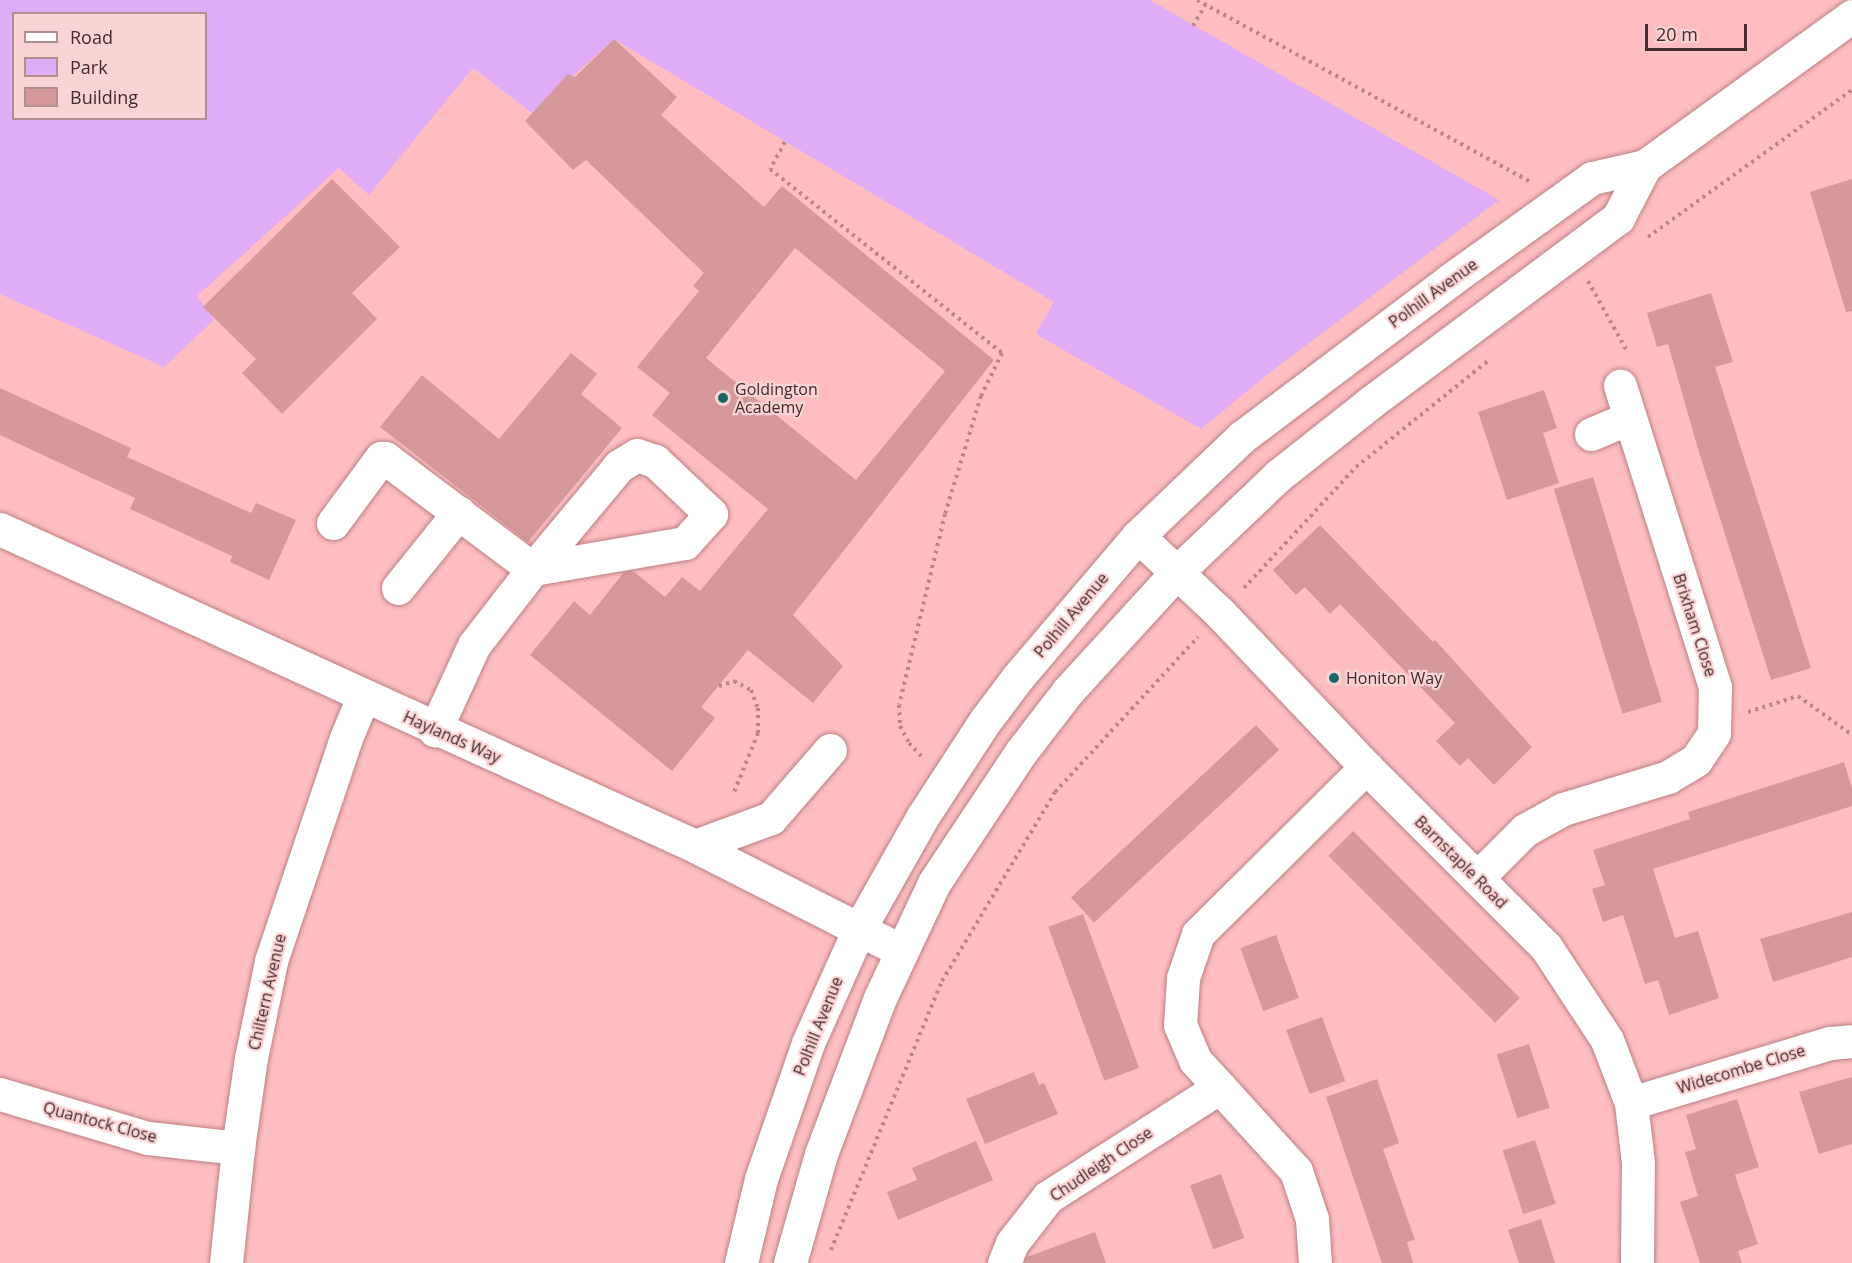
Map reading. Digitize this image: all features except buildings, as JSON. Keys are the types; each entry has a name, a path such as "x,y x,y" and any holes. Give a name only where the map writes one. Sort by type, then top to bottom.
{"street":[{"name":"Polhill Avenue","path":"741,1263 761,1179 808,1043 859,929 923,816 985,721 1018,677 1138,536 1242,437 1368,340 1555,207 1592,178 1645,166 1852,16"},
{"name":"Polhill Avenue","path":"790,1263 820,1154 880,998 934,883 1021,752 1068,691 1177,572 1279,476 1371,402 1618,218 1645,166"},
{"name":"Brixham Close","path":"1477,878 1525,830 1563,809 1668,777 1696,760 1714,733 1715,687 1620,386"},
{"path":"1591,434 1629,418"},
{"path":"333,523 381,458 385,458 459,512 533,569 685,543 711,514 655,461 637,455 619,466 533,569 474,645 435,730"},
{"path":"398,588 459,512"},
{"name":"Haylands Way","path":"0,529 435,730 695,846 902,951"},
{"name":"Barnstaple Road","path":"1138,536 1220,613 1365,767 1546,948 1607,1040 1630,1103 1638,1163 1637,1263"},
{"name":"Chiltern Avenue","path":"226,1263 238,1148 251,1058 271,961 363,697"},
{"path":"695,846 771,818 830,750"},
{"path":"1315,1263 1312,1219 1296,1171 1195,1060 1180,1025 1183,978 1198,934 1365,767"},
{"name":"Widecombe Close","path":"1630,1103 1830,1042 1852,1041"},
{"name":"Chudleigh Close","path":"1004,1263 1012,1243 1048,1197 1220,1087"},
{"name":"Quantock Close","path":"0,1094 148,1138 238,1148"}],"path":[{"path":"1197,0 1543,189 1555,207"},
{"path":"1193,26 1205,5"},
{"path":"785,142 770,169 1002,353 981,396 945,514 899,705 900,726 909,743 921,756"},
{"path":"1565,259 1587,280 1632,361 1620,386"},
{"path":"719,686 734,681 751,690 758,708 758,733 731,800"},
{"path":"1714,722 1798,696 1852,735"}],"green space":[{"path":"0,0 1150,0 1499,200 1277,367 1201,429 1036,334 1054,302 614,39 532,113 473,68 369,195 339,168 197,296 214,320 164,367 0,294"}],"place":[{"name":"Goldington Academy","path":"723,398"},
{"name":"Honiton Way","path":"1334,678"}]}
